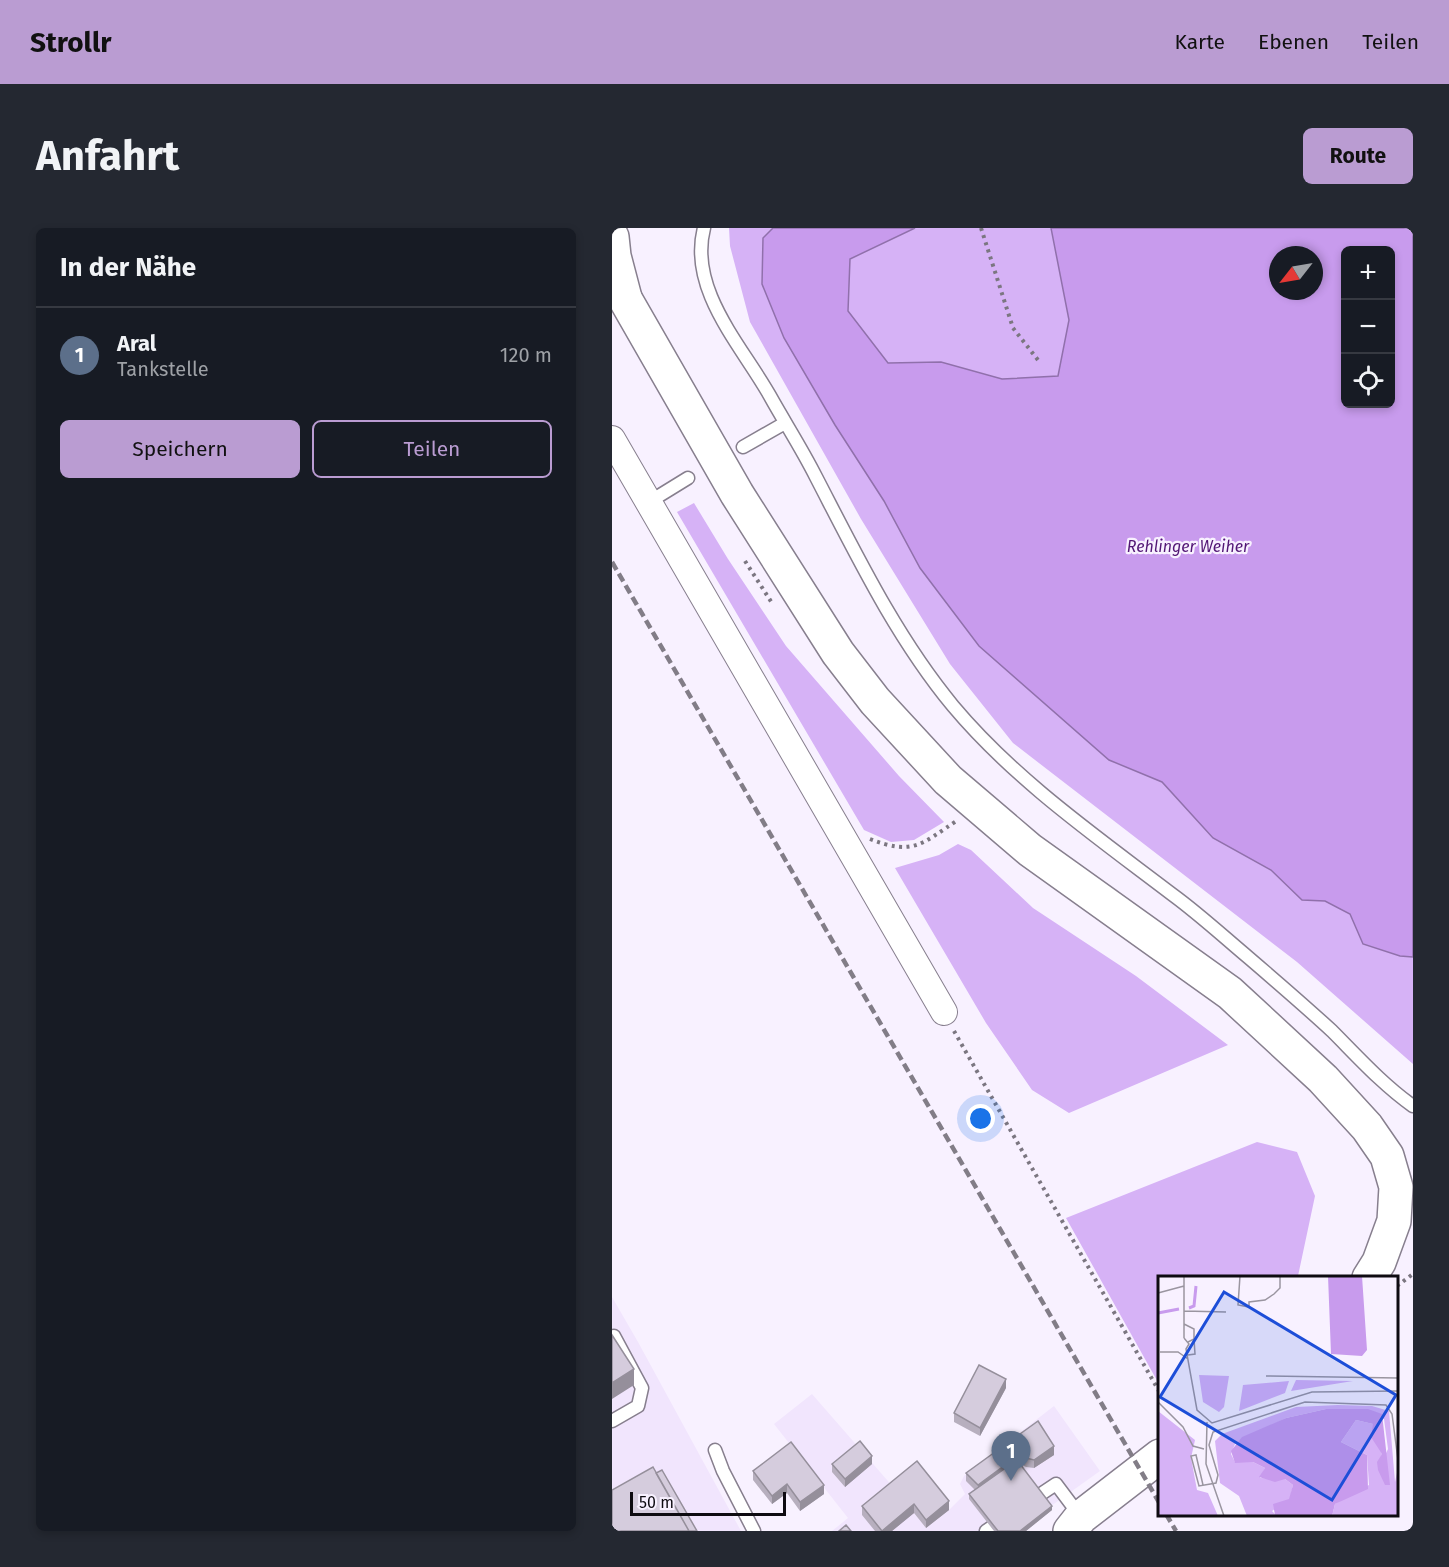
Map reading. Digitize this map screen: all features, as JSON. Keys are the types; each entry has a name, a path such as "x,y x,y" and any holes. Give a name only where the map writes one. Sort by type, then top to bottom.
{"main road":[{"path":"612,237 619,287 743,504 838,653 875,701 948,780 1030,850 1230,993 1323,1079 1367,1127 1404,1184 1379,1262 1370,1276"},
{"path":"1082,1526 1124,1484 1158,1458"}],"street":[{"path":"612,439 944,1012"}],"lane":[{"path":"704,228 700,260 712,298 815,475 841,527 903,636 939,688 970,725 1040,791 1125,860 1175,896 1302,1002 1358,1057 1413,1106"},
{"path":"743,447 785,423"},
{"path":"649,502 688,478"},
{"path":"612,1338 614,1336 642,1388 638,1406 612,1421"},
{"path":"715,1449 723,1472 754,1531"},
{"path":"986,1531 1056,1484 1082,1526"}],"path":[{"path":"981,228 1013,328 1038,360"},
{"path":"835,826 900,849 921,844 959,819"},
{"path":"944,1012 1158,1389"},
{"path":"1398,1285 1413,1274"}],"shaded area":[{"path":"729,228 773,228 763,238 884,501 920,568 1062,717 1109,760 1162,782 1213,838 1271,870 1302,900 1325,901 1351,914 1363,944 1400,956 1413,957 1413,1064 1297,962 1013,743 950,664 861,519 750,322 730,246"},
{"path":"915,228 1051,228 1069,320 1058,377 1002,379 941,362 888,363 848,311 849,259"},
{"path":"694,503 786,646 899,776 944,822 914,840 891,842 864,830 677,512"},
{"path":"958,844 971,850 1033,908 1136,976 1228,1045 1069,1113 1032,1090 986,1023 895,868 939,855"},
{"path":"1257,1142 1297,1152 1315,1196 1298,1276 1158,1276 1158,1382 1066,1218"},
{"path":"612,1297 638,1342 741,1531 612,1531"},
{"path":"812,1394 926,1528 965,1494 960,1484 964,1476 1054,1406 1100,1471 1016,1531 832,1531 848,1518 774,1424"}],"water":[{"name":"Rehlinger Weiher","path":"773,228 915,228 850,259 848,311 888,363 941,362 1002,379 1058,376 1069,320 1051,228 1413,228 1413,957 1400,956 1363,944 1350,914 1325,901 1302,900 1271,870 1213,838 1162,782 1109,760 979,646 920,568 884,501 835,425 784,338 762,284 763,238"}],"building":[{"path":"612,1335 634,1369 612,1383"},
{"path":"979,1365 1006,1379 980,1428 954,1413"},
{"path":"1038,1421 1054,1446 1034,1460 1020,1454 978,1485 966,1473"},
{"path":"860,1441 872,1456 845,1479 832,1464"},
{"path":"791,1442 824,1485 800,1502 787,1484 772,1496 753,1471"},
{"path":"1017,1460 1052,1506 1020,1531 998,1531 969,1494"},
{"path":"917,1461 949,1501 926,1520 914,1504 882,1531 862,1506"},
{"path":"653,1467 689,1531 614,1531 612,1528 612,1490"},
{"path":"662,1470 697,1531 689,1531 656,1473"},
{"path":"846,1525 851,1531 839,1531"}],"railway":[{"path":"612,562 1158,1501"},
{"path":"1167,1516 1176,1531"}],"place":[{"name":"Aral","path":"1011,1481"}]}
